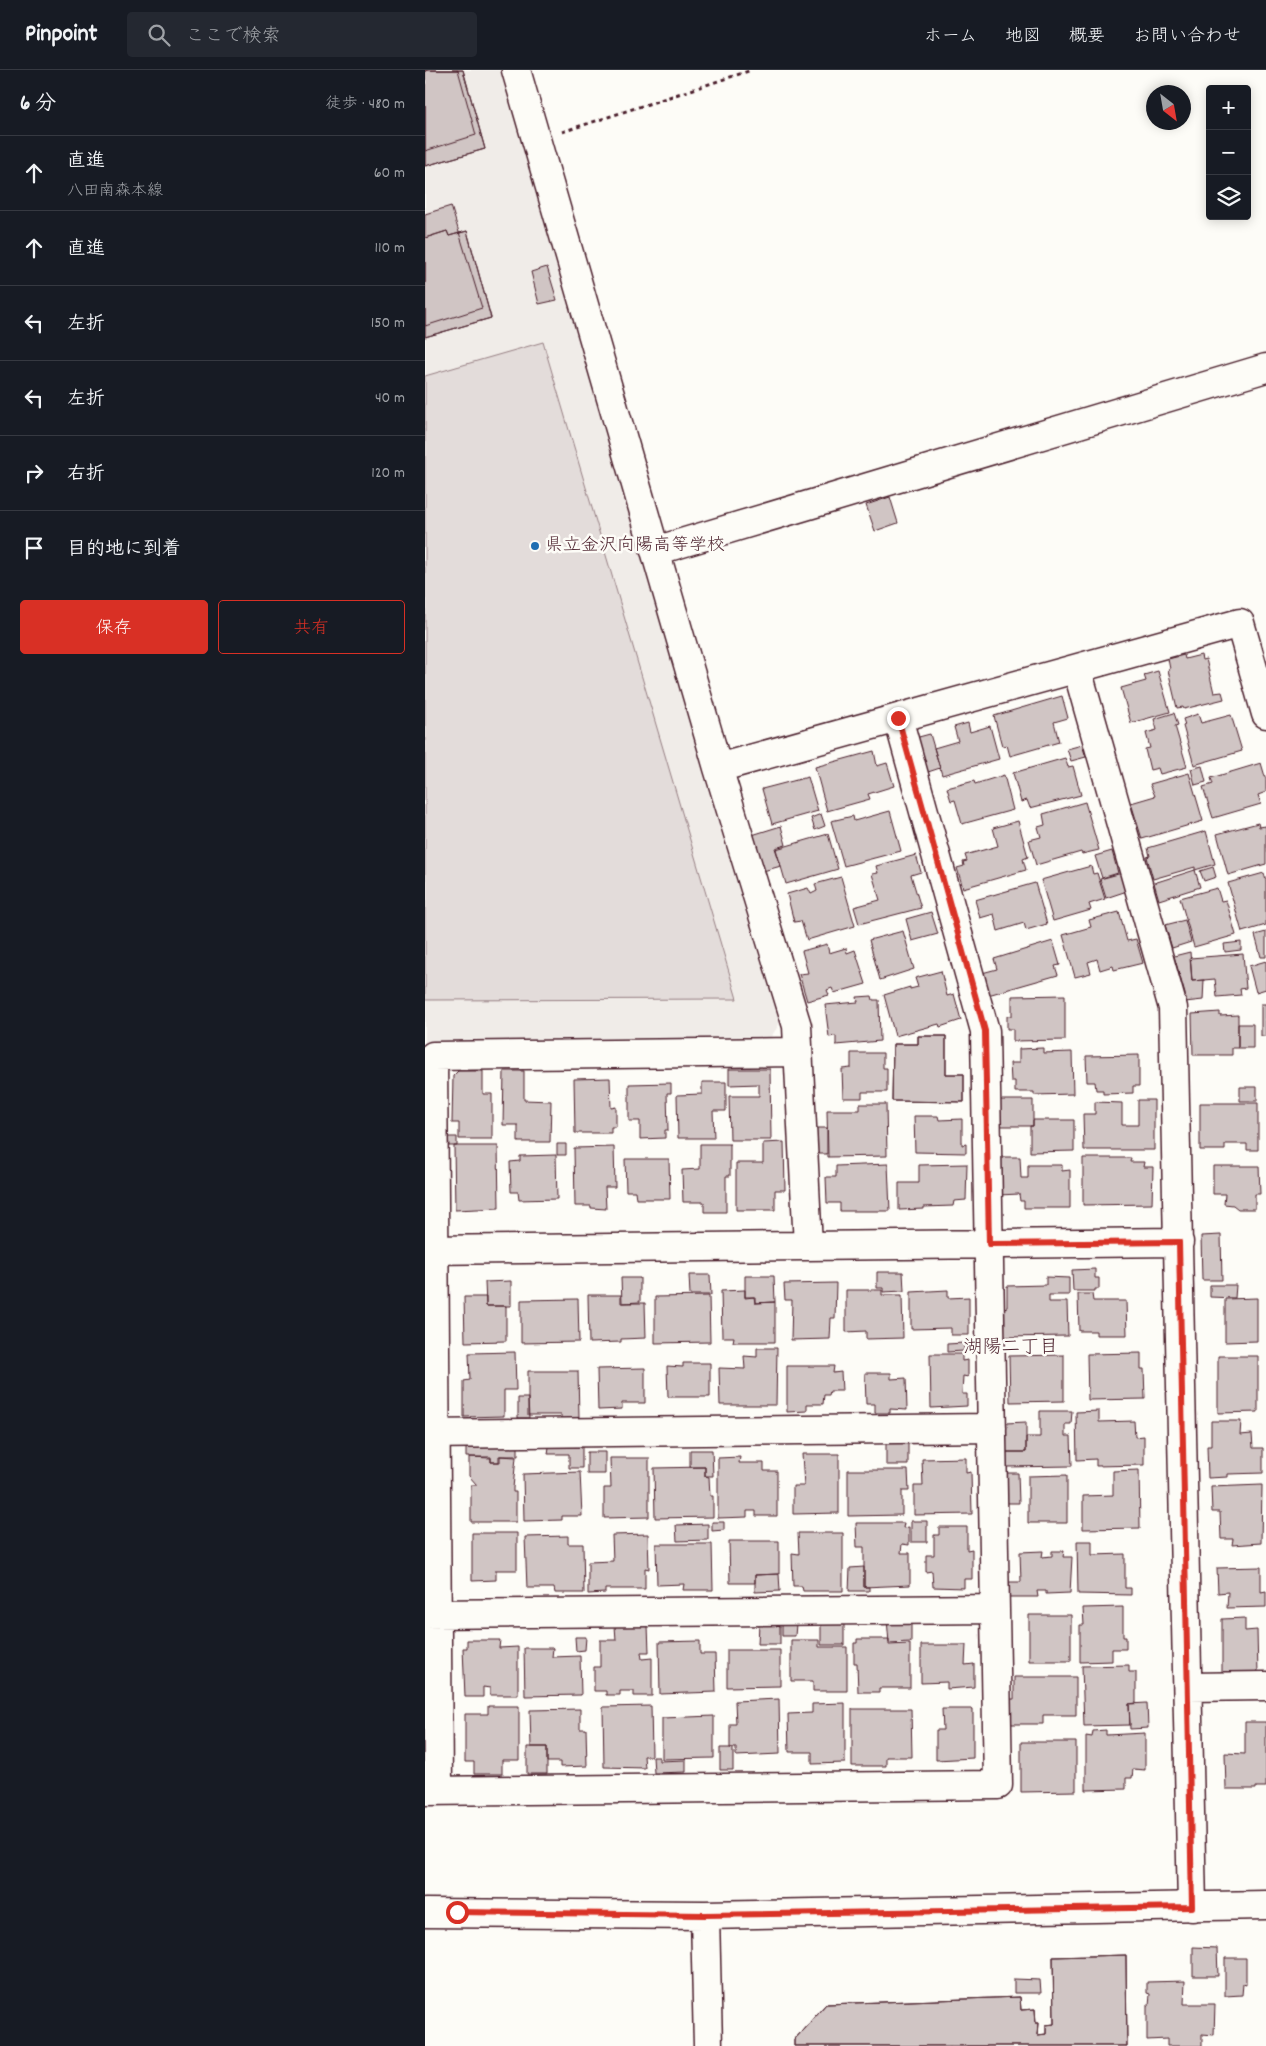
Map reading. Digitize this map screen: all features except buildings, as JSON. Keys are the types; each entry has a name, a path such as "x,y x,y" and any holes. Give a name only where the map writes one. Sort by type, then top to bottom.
{"street":[{"path":"516,70 718,768 797,1026 808,1246"},
{"path":"655,551 1266,368"},
{"path":"718,768 1240,623 1266,714"},
{"path":"1077,669 1173,1008 1192,1907"},
{"path":"797,1052 433,1056 430,1250 432,1790 998,1785 985,1031 898,718"},
{"path":"430,1250 1179,1242"},
{"path":"430,1434 992,1428"},
{"path":"431,1614 995,1609"},
{"path":"1188,1687 1266,1686"},
{"path":"425,1912 705,1915 1266,1906"},
{"path":"705,1915 708,2046"}],"path":[{"path":"536,141 752,70"}],"shaded area":[{"name":"県立金沢向陽高等学校","path":"425,70 509,70 780,1023 771,1037 425,1043"},
{"name":"県立金沢向陽高等学校","path":"543,342 737,999 425,1000 425,376"}],"place":[{"name":"県立金沢向陽高等学校","path":"535,546"}],"district":[{"name":"湖陽二丁目","path":"1011,1348"}],"route":[{"path":"457,1912 705,1915 1192,1907 1179,1242 989,1244 985,1031 898,718"}]}
